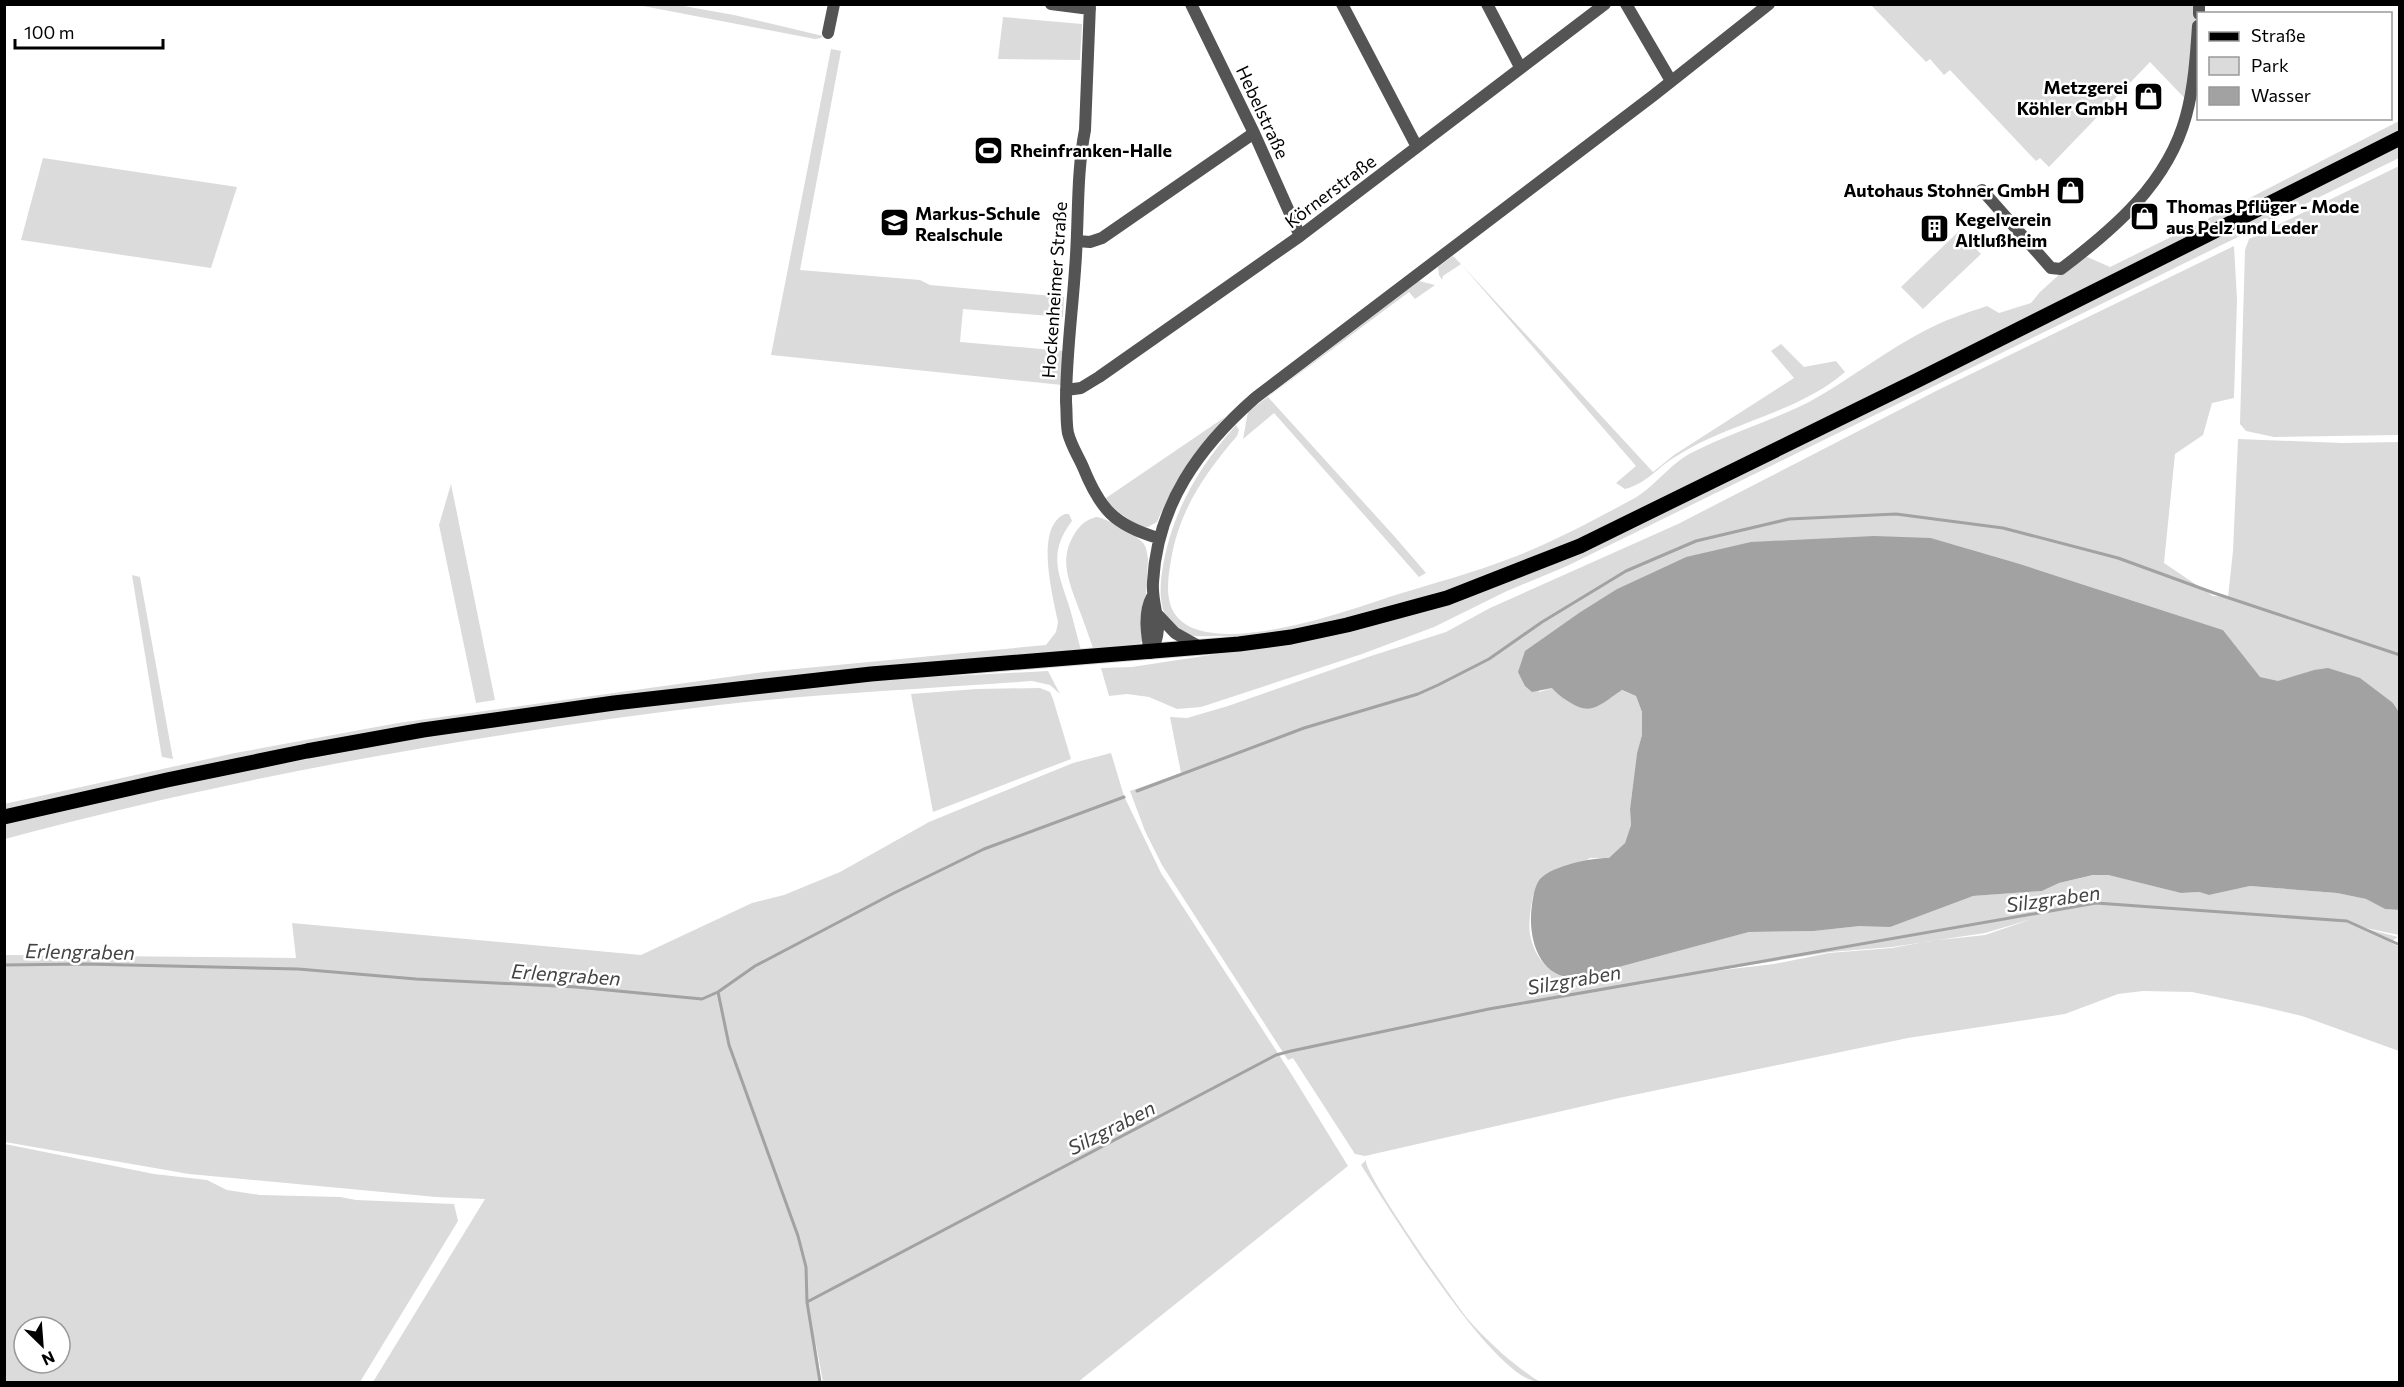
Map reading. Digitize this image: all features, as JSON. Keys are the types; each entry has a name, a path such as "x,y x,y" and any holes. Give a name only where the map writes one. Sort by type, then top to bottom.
{"main road":[{"path":"4,817 167,780 423,730 614,702 871,674 1150,653 1291,637 1383,616 1447,598 1580,546 1918,380 2400,138"}],"street":[{"path":"828,33 834,4"},
{"path":"1051,4 1090,7"},
{"name":"Hebelstraße","path":"1191,4 1300,236"},
{"path":"1342,4 1418,147"},
{"path":"1487,4 1520,67"},
{"name":"Körnerstraße","path":"1066,390 1080,388 1099,377 1300,236 1605,4"},
{"path":"1626,4 1671,81"},
{"path":"1150,653 1147,637 1148,605 1152,597 1158,538 1178,490 1195,460 1234,417 1255,398 1654,95 1769,4"},
{"name":"Hockenheimer Straße","path":"1090,7 1086,130 1080,176 1066,390 1066,423 1069,437 1100,502 1112,517 1123,524 1135,531 1158,538"},
{"path":"1982,190 2051,268 2061,269 2112,228 2151,187 2170,158 2186,117 2193,89 2197,47"},
{"path":"1077,241 1090,242 1101,238 1254,134"},
{"path":"1150,653 1158,641 1158,615 1152,597"},
{"path":"1158,615 1167,627 1200,647"}],"green space":[{"path":"638,5 678,5 734,15 823,36 815,39"},
{"path":"1871,5 2202,5 2197,12 2197,89 2194,108 2150,62 2049,167 2040,158 2036,161 1950,70 1944,75 1930,59 1926,62"},
{"path":"1003,17 1082,24 1080,60 998,59"},
{"path":"831,49 841,51 800,270 920,280 930,285 1064,297 1063,317 963,309 960,342 1064,351 1062,385 771,355"},
{"path":"2399,121 2399,133 1570,545 1436,596 1289,631 1235,636 1194,636 1185,634 1174,627 1165,614 1161,597 1162,572 1179,511 1198,475 1236,425 1239,430 1237,436 1204,479 1180,525 1168,582 1169,598 1178,618 1196,629 1220,634 1249,633 1313,621 1499,563 1529,551 1633,499 1684,457 1809,402 1933,326 1987,306 1999,313 2031,303 2062,272 2085,256 2110,267"},
{"path":"2399,146 2399,158 1567,566 1507,591 1434,627 1362,654 1201,707 1177,709 1149,697 1127,694 1109,696 1101,668 1132,667 1281,644 1484,592 1584,550"},
{"path":"43,158 237,187 211,268 21,240"},
{"path":"2399,166 2399,435 2274,437 2246,431 2240,424 2245,250 2249,239"},
{"path":"1959,231 1981,254 1923,309 1901,287"},
{"path":"2234,246 2237,299 2234,398 2212,403 2203,435 2175,454 2164,563 2213,596 2228,597 2233,551 2238,439 2342,443 2399,442 2399,712 2393,703 2314,670 2278,682 2259,677 2223,630 2020,564 1931,538 1686,557 1617,589 1526,651 1539,692 1552,688 1598,706 1621,690 1636,696 1642,712 1642,735 1637,753 1630,809 1631,825 1625,843 1610,858 1590,858 1533,895 1530,934 1540,959 1546,966 1561,975 1578,978 1749,932 1814,931 1860,926 1973,896 2042,891 2059,883 2094,875 2108,875 2181,893 2199,892 2209,895 2250,886 2337,893 2366,899 2385,909 2399,910 2399,935 2356,926 2398,937 2390,942 2399,947 2399,1051 2302,1016 2260,1006 2192,992 2143,991 2118,994 2065,1014 1908,1038 1619,1098 1365,1156 1355,1154 1293,1058 1288,1060 1162,865 1145,831 1130,791 1181,773 1170,717 1187,718 1228,706 1446,632 1490,608 1678,524 1938,390","holes":["2032,919 1985,935 1937,940 1985,933","1922,943 1829,953 1774,964 1714,971 1830,952"]},
{"path":"1453,256 1461,264 1443,276 1442,280 1438,267"},
{"path":"1461,264 1653,472 1674,455 1794,378 1771,351 1781,344 1804,367 1836,361 1845,372 1806,398 1695,445 1652,475 1625,489 1616,483 1636,466"},
{"path":"1419,281 1435,285 1415,299 1409,292 1268,397 1426,573 1419,577 1274,413 1243,439 1248,412"},
{"path":"1225,417 1187,467 1157,522 1148,527 1140,527 1111,507 1106,498"},
{"path":"451,484 495,700 476,703 439,525"},
{"path":"1065,514 1069,514 1072,521 1060,544 1057,564 1081,650 683,689 5,812 4,804 235,753 398,723 764,672 1046,645 1056,632 1058,622 1048,564 1050,533 1056,521"},
{"path":"1096,517 1107,520 1129,532 1146,548 1148,559 1144,639 1138,645 1093,648 1071,586 1066,560 1070,542 1082,525"},
{"path":"132,575 140,577 173,759 162,757"},
{"path":"1048,671 1060,694 1050,685 1032,681 797,697 629,716 359,759 181,796 5,839 5,824 240,772 420,738 703,697 911,678"},
{"path":"1040,688 1050,692 1071,759 933,812 911,694 976,689"},
{"path":"1111,753 1124,796 1161,873 1348,1166 1078,1382 823,1382 815,1339 821,1382 373,1382 485,1199 436,1197 189,1174 5,1142 5,955 296,958 292,923 641,955 752,903 784,895 840,872 929,822 1073,763"},
{"path":"5,1144 154,1174 207,1180 227,1190 260,1195 454,1204 458,1221 360,1382 5,1382"},
{"path":"1366,1160 1369,1170 1393,1211 1467,1318 1501,1353 1540,1382 1520,1375 1470,1324 1417,1252 1361,1165"}],"water":[{"path":"1874,536 1931,538 2020,564 2223,630 2260,677 2278,681 2328,668 2360,678 2393,703 2399,712 2399,910 2385,909 2366,899 2337,893 2250,886 2209,895 2199,892 2181,893 2108,875 2093,875 2059,883 2042,891 1973,896 1890,927 1860,926 1814,931 1749,932 1578,978 1565,977 1554,972 1538,955 1534,943 1531,918 1536,888 1540,879 1546,874 1563,866 1609,858 1625,843 1631,825 1630,809 1637,753 1642,735 1642,712 1636,696 1622,690 1603,703 1585,709 1571,703 1552,688 1532,692 1525,686 1518,672 1525,651 1617,589 1686,557 1751,542"}],"waterway":[{"path":"1137,791 1304,728 1418,694 1489,659 1542,622 1626,571 1696,541 1789,519 1896,514 2003,528 2118,558 2214,593 2400,655"},
{"path":"718,992 755,966 984,849 1124,797"},
{"name":"Silzgraben","path":"807,1302 1276,1055 1291,1051 1489,1009 2096,903 2347,921 2400,945"},
{"name":"Erlengraben","path":"4,965 84,964 298,969 416,979 576,987 702,999 718,992 729,1045 798,1236 806,1267 807,1302 820,1382"}],"place":[{"name":"Metzgerei Köhler GmbH","path":"2149,97"},
{"name":"Rheinfranken-Halle","path":"989,150"},
{"name":"Autohaus Stohner GmbH","path":"2071,190"},
{"name":"Thomas Pflüger - Mode aus Pelz und Leder","path":"2145,216"},
{"name":"Markus-Schule Realschule","path":"894,223"},
{"name":"Kegelverein Altlußheim","path":"1934,229"}]}
